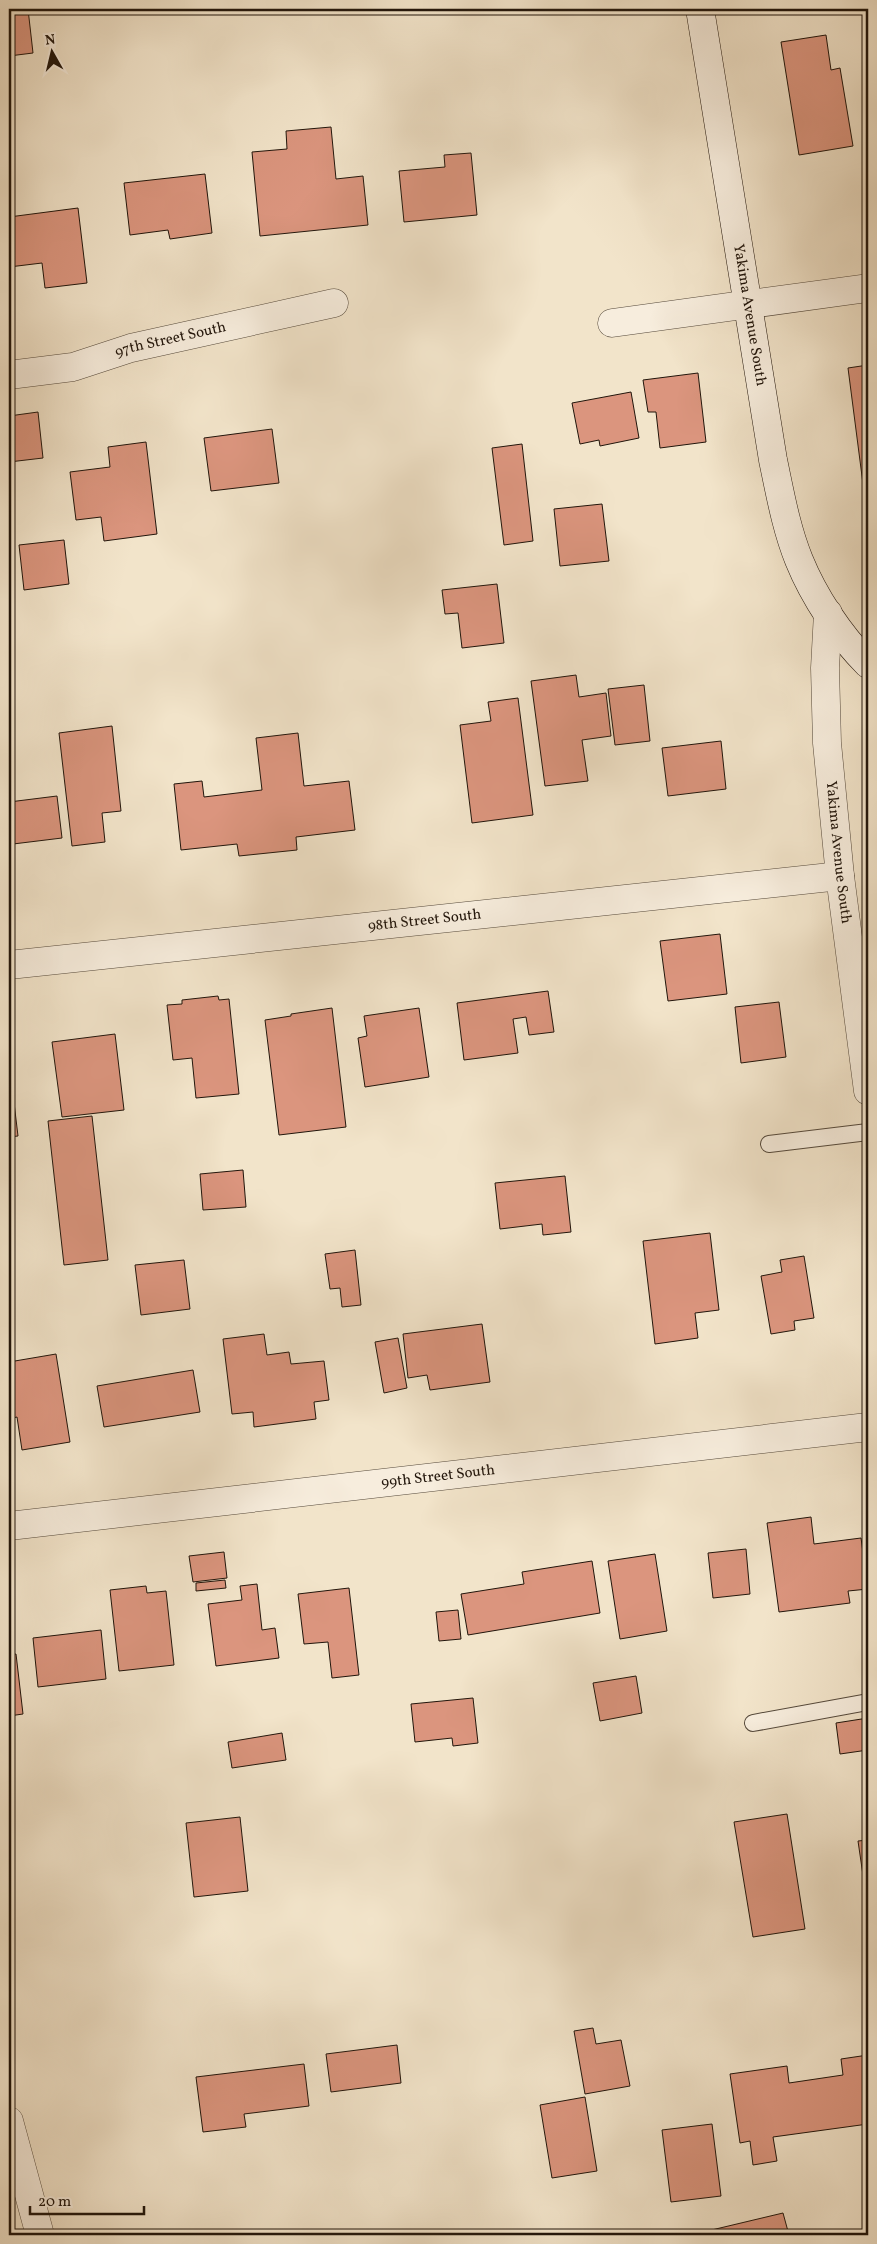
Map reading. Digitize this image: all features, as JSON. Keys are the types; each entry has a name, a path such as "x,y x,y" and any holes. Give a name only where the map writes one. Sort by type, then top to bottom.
{"street":[{"name":"Yakima Avenue South","path":"700,9 773,460 786,518 799,560 828,613 856,652 868,664"},
{"path":"612,323 868,288"},
{"name":"97th Street South","path":"9,375 73,367 131,348 334,303"},
{"name":"Yakima Avenue South","path":"828,613 825,705 831,786 840,876 868,1091"},
{"name":"98th Street South","path":"9,965 840,876"},
{"name":"99th Street South","path":"9,1526 868,1427"},
{"path":"9,2121 40,2235"}],"lane":[{"path":"769,1144 868,1132"},
{"path":"753,1723 868,1702"}],"building":[{"path":"28,9 33,53 9,56 9,11"},
{"path":"401,9 432,9 401,13"},
{"path":"826,35 831,70 840,68 853,146 799,155 781,42"},
{"path":"331,127 336,179 363,176 368,225 260,236 252,152 287,149 286,131"},
{"path":"471,153 477,215 404,222 399,171 445,167 444,155"},
{"path":"205,174 212,233 170,239 168,230 130,235 124,183"},
{"path":"78,208 87,283 45,288 42,263 9,267 9,217"},
{"path":"868,365 868,484 863,484 848,368"},
{"path":"698,373 706,442 660,448 656,412 648,412 643,380"},
{"path":"631,392 639,438 600,446 599,440 580,444 572,403"},
{"path":"38,412 43,458 9,462 9,416"},
{"path":"272,429 279,483 211,491 204,438"},
{"path":"146,442 157,534 104,541 101,517 76,520 70,472 110,467 108,447"},
{"path":"522,444 533,541 504,545 492,448"},
{"path":"602,504 609,561 560,566 554,509"},
{"path":"64,540 69,584 24,590 19,545"},
{"path":"497,584 504,643 462,648 458,613 445,614 442,590"},
{"path":"576,675 579,697 606,693 611,736 582,740 588,781 545,786 531,681"},
{"path":"644,685 650,741 615,745 608,689"},
{"path":"518,698 533,815 472,823 460,725 491,721 488,702"},
{"path":"112,726 121,811 102,813 105,842 72,846 59,733"},
{"path":"298,733 304,786 349,781 355,830 296,837 297,850 239,856 237,844 181,850 174,784 202,781 204,797 262,790 256,738"},
{"path":"721,741 726,789 668,796 662,748"},
{"path":"57,796 62,838 13,844 9,802"},
{"path":"720,934 727,994 668,1001 660,941"},
{"path":"548,991 554,1032 529,1035 526,1017 513,1019 518,1053 464,1060 457,1003"},
{"path":"218,996 219,1000 229,999 239,1094 196,1098 192,1058 173,1060 167,1005 182,1004 182,1000"},
{"path":"779,1002 786,1057 741,1063 735,1007"},
{"path":"332,1008 346,1127 279,1135 265,1020"},
{"path":"419,1008 429,1077 365,1087 358,1038 367,1036 364,1016"},
{"path":"115,1034 124,1110 62,1117 52,1042"},
{"path":"9,1086 12,1086 18,1136 9,1137"},
{"path":"92,1116 108,1260 64,1265 48,1121"},
{"path":"243,1170 246,1207 203,1210 200,1174"},
{"path":"565,1176 571,1232 543,1235 542,1224 500,1229 495,1183"},
{"path":"710,1233 719,1310 695,1313 698,1338 655,1344 643,1241"},
{"path":"355,1250 361,1305 342,1307 340,1288 330,1289 325,1254"},
{"path":"804,1256 814,1318 794,1321 795,1330 771,1334 761,1276 782,1272 780,1260"},
{"path":"184,1260 190,1309 141,1315 135,1265"},
{"path":"482,1324 490,1382 430,1390 427,1375 408,1378 403,1334"},
{"path":"264,1334 267,1355 289,1352 291,1364 324,1361 329,1400 314,1402 316,1419 254,1427 253,1412 232,1414 223,1339"},
{"path":"398,1338 407,1388 384,1393 375,1342"},
{"path":"56,1354 70,1442 22,1450 17,1417 9,1419 9,1362"},
{"path":"193,1370 200,1412 104,1427 97,1386"},
{"path":"811,1517 814,1544 861,1538 868,1589 848,1591 850,1603 779,1612 767,1523"},
{"path":"746,1549 750,1594 713,1598 708,1553"},
{"path":"224,1552 227,1578 193,1582 189,1556"},
{"path":"655,1554 667,1631 620,1639 608,1561"},
{"path":"592,1561 600,1613 468,1635 461,1594 524,1584 522,1572"},
{"path":"225,1580 226,1588 196,1591 196,1583"},
{"path":"257,1584 262,1630 275,1628 279,1658 216,1666 208,1604 242,1600 240,1586"},
{"path":"146,1586 147,1593 166,1591 174,1665 119,1671 110,1590"},
{"path":"349,1588 359,1675 332,1678 328,1642 304,1644 298,1594"},
{"path":"458,1610 461,1639 439,1641 436,1612"},
{"path":"101,1630 106,1679 38,1687 33,1638"},
{"path":"16,1654 23,1714 9,1716 9,1655"},
{"path":"636,1676 642,1713 600,1721 593,1683"},
{"path":"473,1698 478,1743 453,1746 452,1738 415,1742 411,1704"},
{"path":"868,1718 868,1750 840,1754 836,1723"},
{"path":"282,1733 286,1760 232,1768 228,1742"},
{"path":"787,1814 805,1929 753,1937 734,1822"},
{"path":"240,1817 248,1891 194,1897 186,1823"},
{"path":"868,1840 868,1896 866,1896 858,1841"},
{"path":"593,2028 596,2044 621,2040 630,2086 585,2094 574,2031"},
{"path":"397,2045 401,2083 331,2092 326,2054"},
{"path":"868,2055 868,2124 773,2137 777,2161 753,2165 750,2141 740,2143 730,2074 787,2066 789,2083 843,2075 841,2059"},
{"path":"304,2064 309,2106 244,2114 246,2127 203,2132 196,2077"},
{"path":"585,2097 597,2171 552,2178 540,2105"},
{"path":"712,2124 721,2196 671,2202 662,2130"},
{"path":"783,2213 789,2235 699,2235 699,2233"}]}
